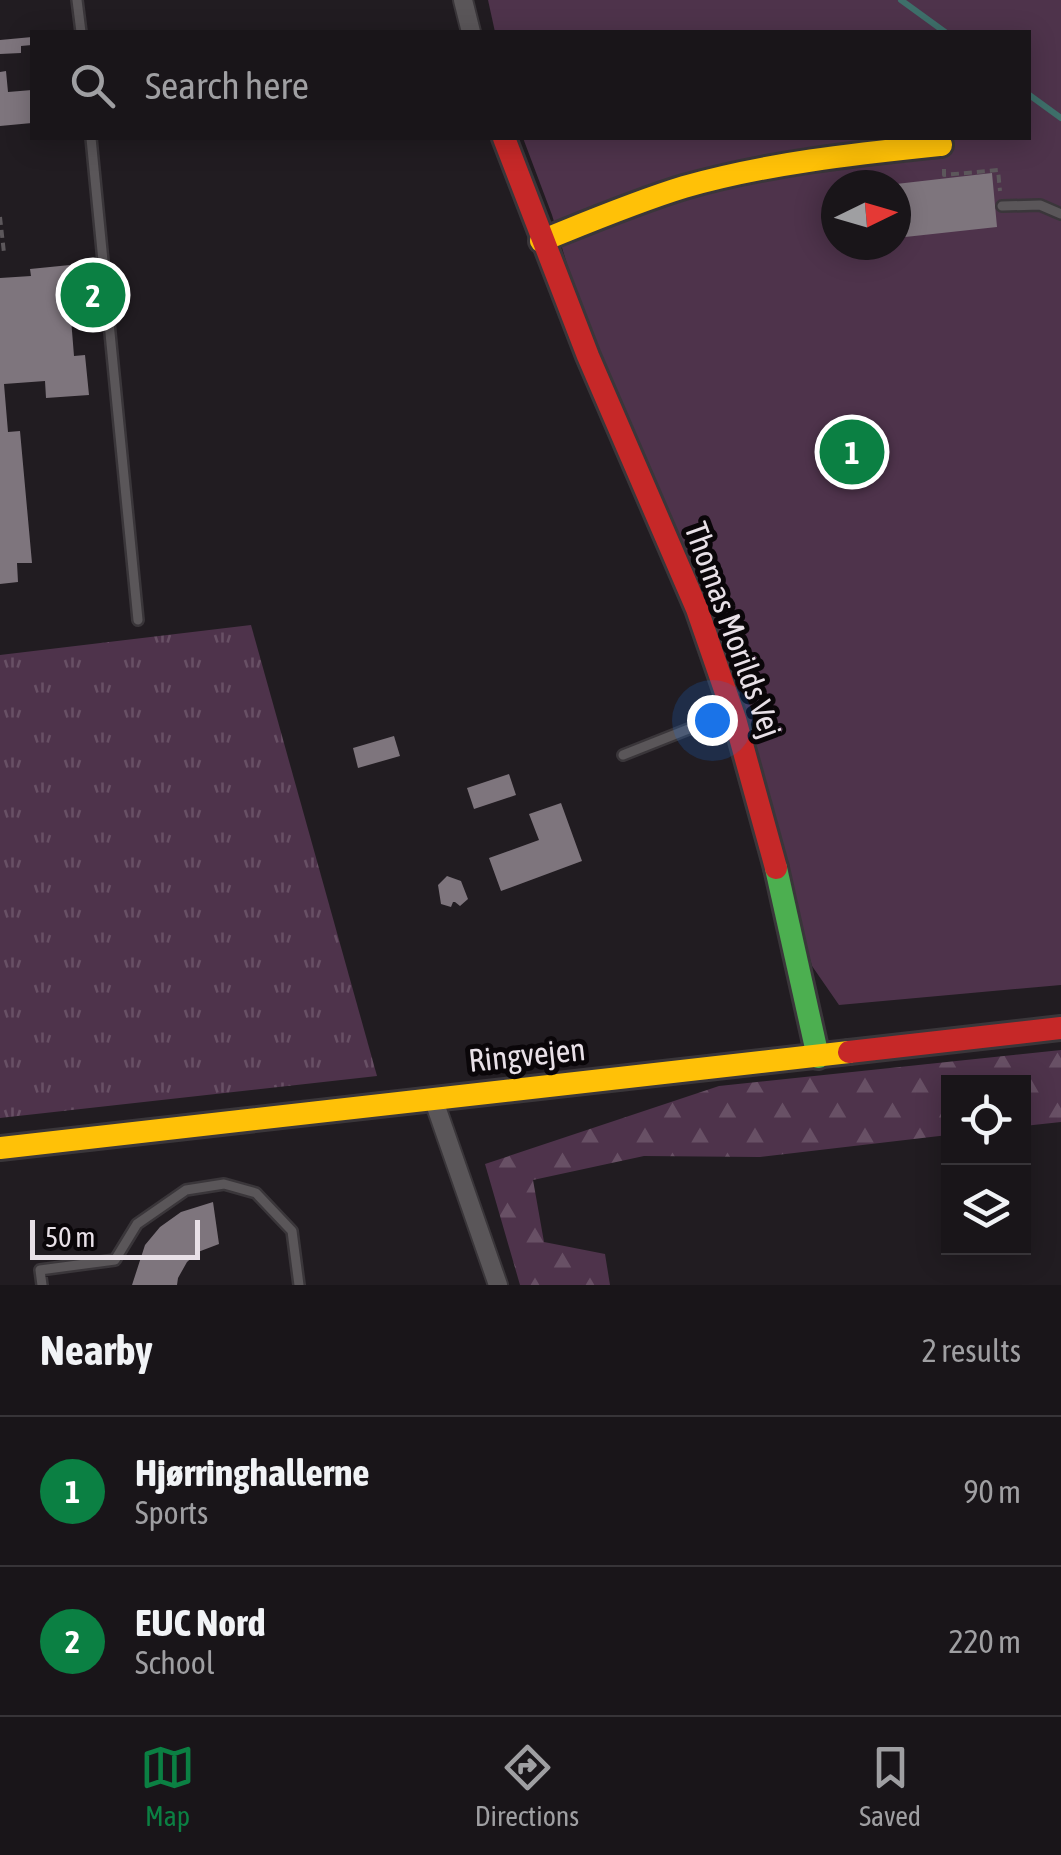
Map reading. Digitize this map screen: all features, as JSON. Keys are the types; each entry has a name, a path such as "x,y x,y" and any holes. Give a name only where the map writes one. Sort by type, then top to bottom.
{"street":[{"path":"463,0 470,30"},
{"name":"Thomas Morilds Vej","path":"505,140 540,241 696,607 732,712 776,870 818,1057"},
{"path":"540,241 648,198 701,183 803,160 941,145"},
{"name":"Ringvejen","path":"0,1148 1061,1028"},
{"path":"433,1098 498,1285"}],"lane":[{"path":"77,0 81,30"},
{"path":"92,140 138,620"},
{"path":"1002,206 1040,205 1061,214"},
{"path":"623,756 732,712"},
{"path":"42,1285 40,1270 115,1260 137,1224 186,1190 224,1184 256,1192 292,1230 299,1285"}],"path":[{"path":"941,145 944,175 998,170 1002,206"},
{"path":"0,217 4,253"}],"green space":[{"path":"488,0 1061,0 1061,985 839,1005 812,966 707,603 578,300 524,140 1031,140 1031,30 495,30"},
{"path":"251,625 377,1076 0,1118 0,655"},
{"path":"1061,1050 1061,1122 1031,1125 1031,1075 941,1075 941,1136 760,1157 644,1156 533,1180 544,1242 605,1254 610,1285 520,1285 485,1164 719,1086"}],"building":[{"path":"30,37 30,45 21,46 21,53 0,54 0,40"},
{"path":"6,71 8,92 30,90 30,123 0,126 0,72"},
{"path":"992,173 997,227 911,236 911,182"},
{"path":"90,263 94,304 70,306 74,356 85,355 89,395 46,398 45,381 4,384 8,432 20,431 32,563 17,563 18,582 0,584 0,278 31,276 30,269"},
{"path":"394,736 400,756 358,768 353,748"},
{"path":"509,774 516,795 474,809 467,788"},
{"path":"561,803 582,861 501,891 489,858 539,840 529,814"},
{"path":"447,876 461,881 468,899 460,906 455,902 451,907 441,904 438,885"},
{"path":"213,1202 219,1244 198,1252 187,1262 177,1285 132,1285 145,1245 160,1227 181,1212"}],"waterway":[{"path":"901,0 942,30"},
{"path":"1031,96 1061,118"}],"traffic: fast":[{"path":"776,868 818,1057"}],"traffic: slow":[{"path":"541,241 648,199 716,179 812,160 941,145"},
{"path":"0,1148 849,1052"}],"traffic: jam":[{"path":"505,140 588,356 697,609 735,719 776,868"},
{"path":"849,1052 1061,1028"}],"place":[{"name":"EUC Nord","path":"93,295"},
{"name":"Hjørringhallerne","path":"852,452"}]}
